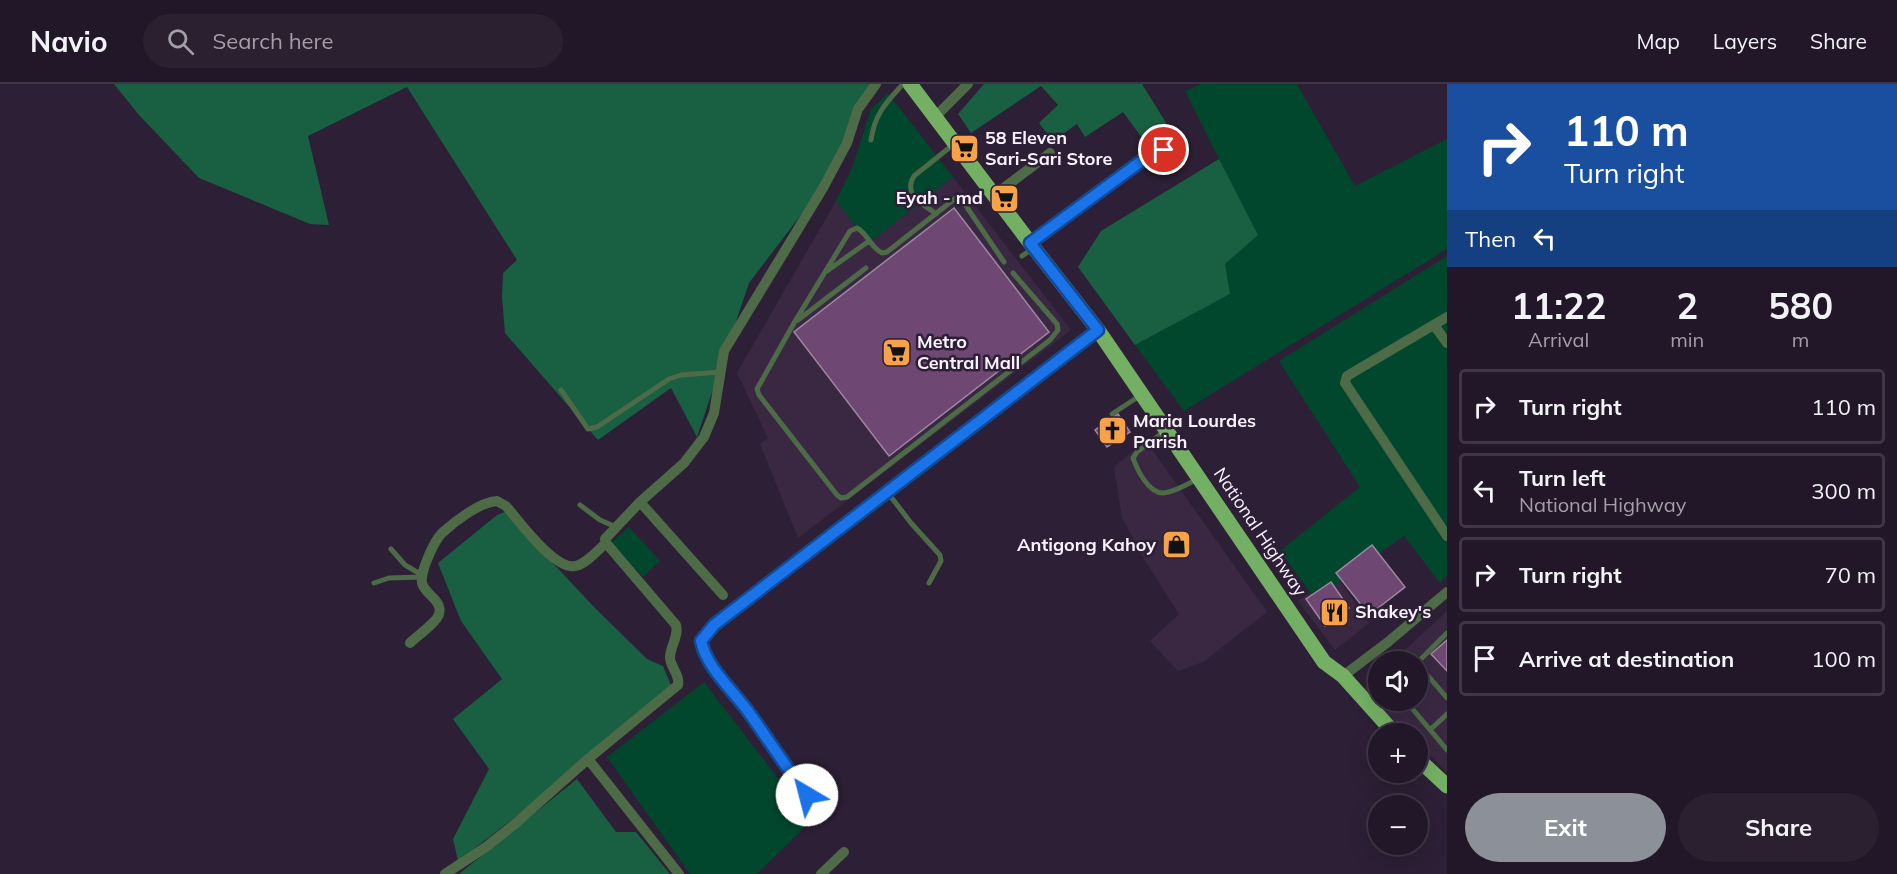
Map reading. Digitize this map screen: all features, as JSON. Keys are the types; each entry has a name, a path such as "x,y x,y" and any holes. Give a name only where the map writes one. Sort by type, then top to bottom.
{"main road":[{"name":"National Highway","path":"910,84 993,196 1028,249 1098,330 1324,662 1343,676 1385,723"},
{"path":"1428,768 1447,786"}],"street":[{"path":"447,874 501,835 588,759 675,690 679,681 670,657 677,630 676,625 605,539 640,502 684,463 704,437 714,413 724,351 823,188 847,143 858,109 876,84"},
{"path":"935,117 968,84"},
{"path":"1028,249 1155,151 1164,150 1170,165"},
{"path":"993,196 1050,153"},
{"path":"1447,317 1347,376 1345,383 1447,536"},
{"path":"1434,325 1447,343"},
{"path":"807,795 750,714 714,668 703,650 701,641 714,625 1098,330"},
{"path":"410,643 437,618 440,612 439,604 423,588 422,576 435,541 442,533 488,502 497,501 506,506 548,554 565,565 573,567 580,565 606,543"},
{"path":"640,502 723,596"},
{"path":"1343,676 1388,642 1447,592"},
{"path":"588,759 679,874"},
{"path":"821,874 844,852"}],"lane":[{"path":"871,140 873,124 882,107 903,84"},
{"path":"936,214 924,207 914,196 910,183 914,176 955,143"},
{"path":"1004,262 962,200 957,197 887,252 878,251 862,231 853,228 794,323 757,389 841,498 847,497 1050,340 1058,330 1056,324 1013,273"},
{"path":"826,272 870,241"},
{"path":"794,323 866,268"},
{"path":"561,390 588,429 597,427 669,379 681,375 720,372"},
{"path":"1112,414 1142,394"},
{"path":"1166,430 1137,452 1133,458 1138,471 1151,487 1165,494 1199,478"},
{"path":"888,493 910,523 940,555 941,561 929,584"},
{"path":"580,505 600,520 616,527"},
{"path":"391,549 405,565 422,576"},
{"path":"374,584 389,578 422,576"},
{"path":"1428,653 1447,633"},
{"path":"1428,675 1447,698"},
{"path":"1415,711 1446,747"},
{"path":"1431,729 1447,714"}],"shaded area":[{"name":"Metro Central Mall","path":"953,177 1071,330 798,538 760,444 768,438 737,373 836,201 869,243"},
{"name":"Antigong Kahoy","path":"1146,441 1267,612 1203,662 1178,671 1150,641 1179,614 1147,564 1122,518 1114,467"},
{"name":"Shakey's","path":"1336,575 1369,623 1335,650 1298,601"},
{"path":"1447,611 1447,773 1428,753 1428,723 1399,723 1377,711 1428,711 1428,651 1404,651"},
{"path":"1368,685 1368,699 1362,691"}],"green space":[{"path":"114,84 875,84 826,182 749,283 697,437 671,388 598,440 505,333 503,273 517,260 407,87 308,136 329,225 310,224 199,178 139,115"},
{"path":"984,84 1142,84 1173,134 1148,146 1123,112 1085,137 1077,124 1053,141 1039,123 1058,105 1041,86 971,133 958,114"},
{"path":"1201,84 1297,84 1355,186 1447,139 1447,249 1184,411 1135,345 1229,294 1225,264 1257,235 1185,91"},
{"path":"888,93 953,177 869,243 836,201 852,168 871,109"},
{"path":"1219,159 1258,235 1225,264 1230,294 1135,345 1078,267 1101,231"},
{"path":"1447,256 1447,575 1440,583 1404,536 1315,599 1280,551 1360,487 1279,361"},
{"path":"505,512 594,607 647,659 663,666 671,685 514,818 458,861 453,839 489,769 453,719 502,679 461,621 438,563 497,515"},
{"path":"629,527 660,561 643,577 611,543"},
{"path":"704,682 811,821 757,874 690,874 607,757"},
{"path":"577,779 616,832 636,832 670,874 459,874"}],"building":[{"path":"954,208 1049,332 889,456 794,332"},
{"name":"Maria Lourdes Parish","path":"1118,414 1130,432 1107,447 1095,430"},
{"path":"1372,545 1405,587 1369,615 1336,573"},
{"path":"1331,582 1349,608 1325,626 1306,599"},
{"path":"1447,640 1447,671 1431,654"}],"place":[{"name":"58 Eleven Sari-Sari Store","path":"964,148"},
{"name":"Eyah - md","path":"1004,198"},
{"name":"Metro Central Mall","path":"896,352"},
{"name":"Maria Lourdes Parish","path":"1112,431"},
{"name":"Antigong Kahoy","path":"1177,545"},
{"name":"Shakey's","path":"1334,612"}],"route":[{"path":"807,795 750,714 714,668 703,650 701,641 714,625 1098,330 1030,243 1155,151 1164,150"}]}
